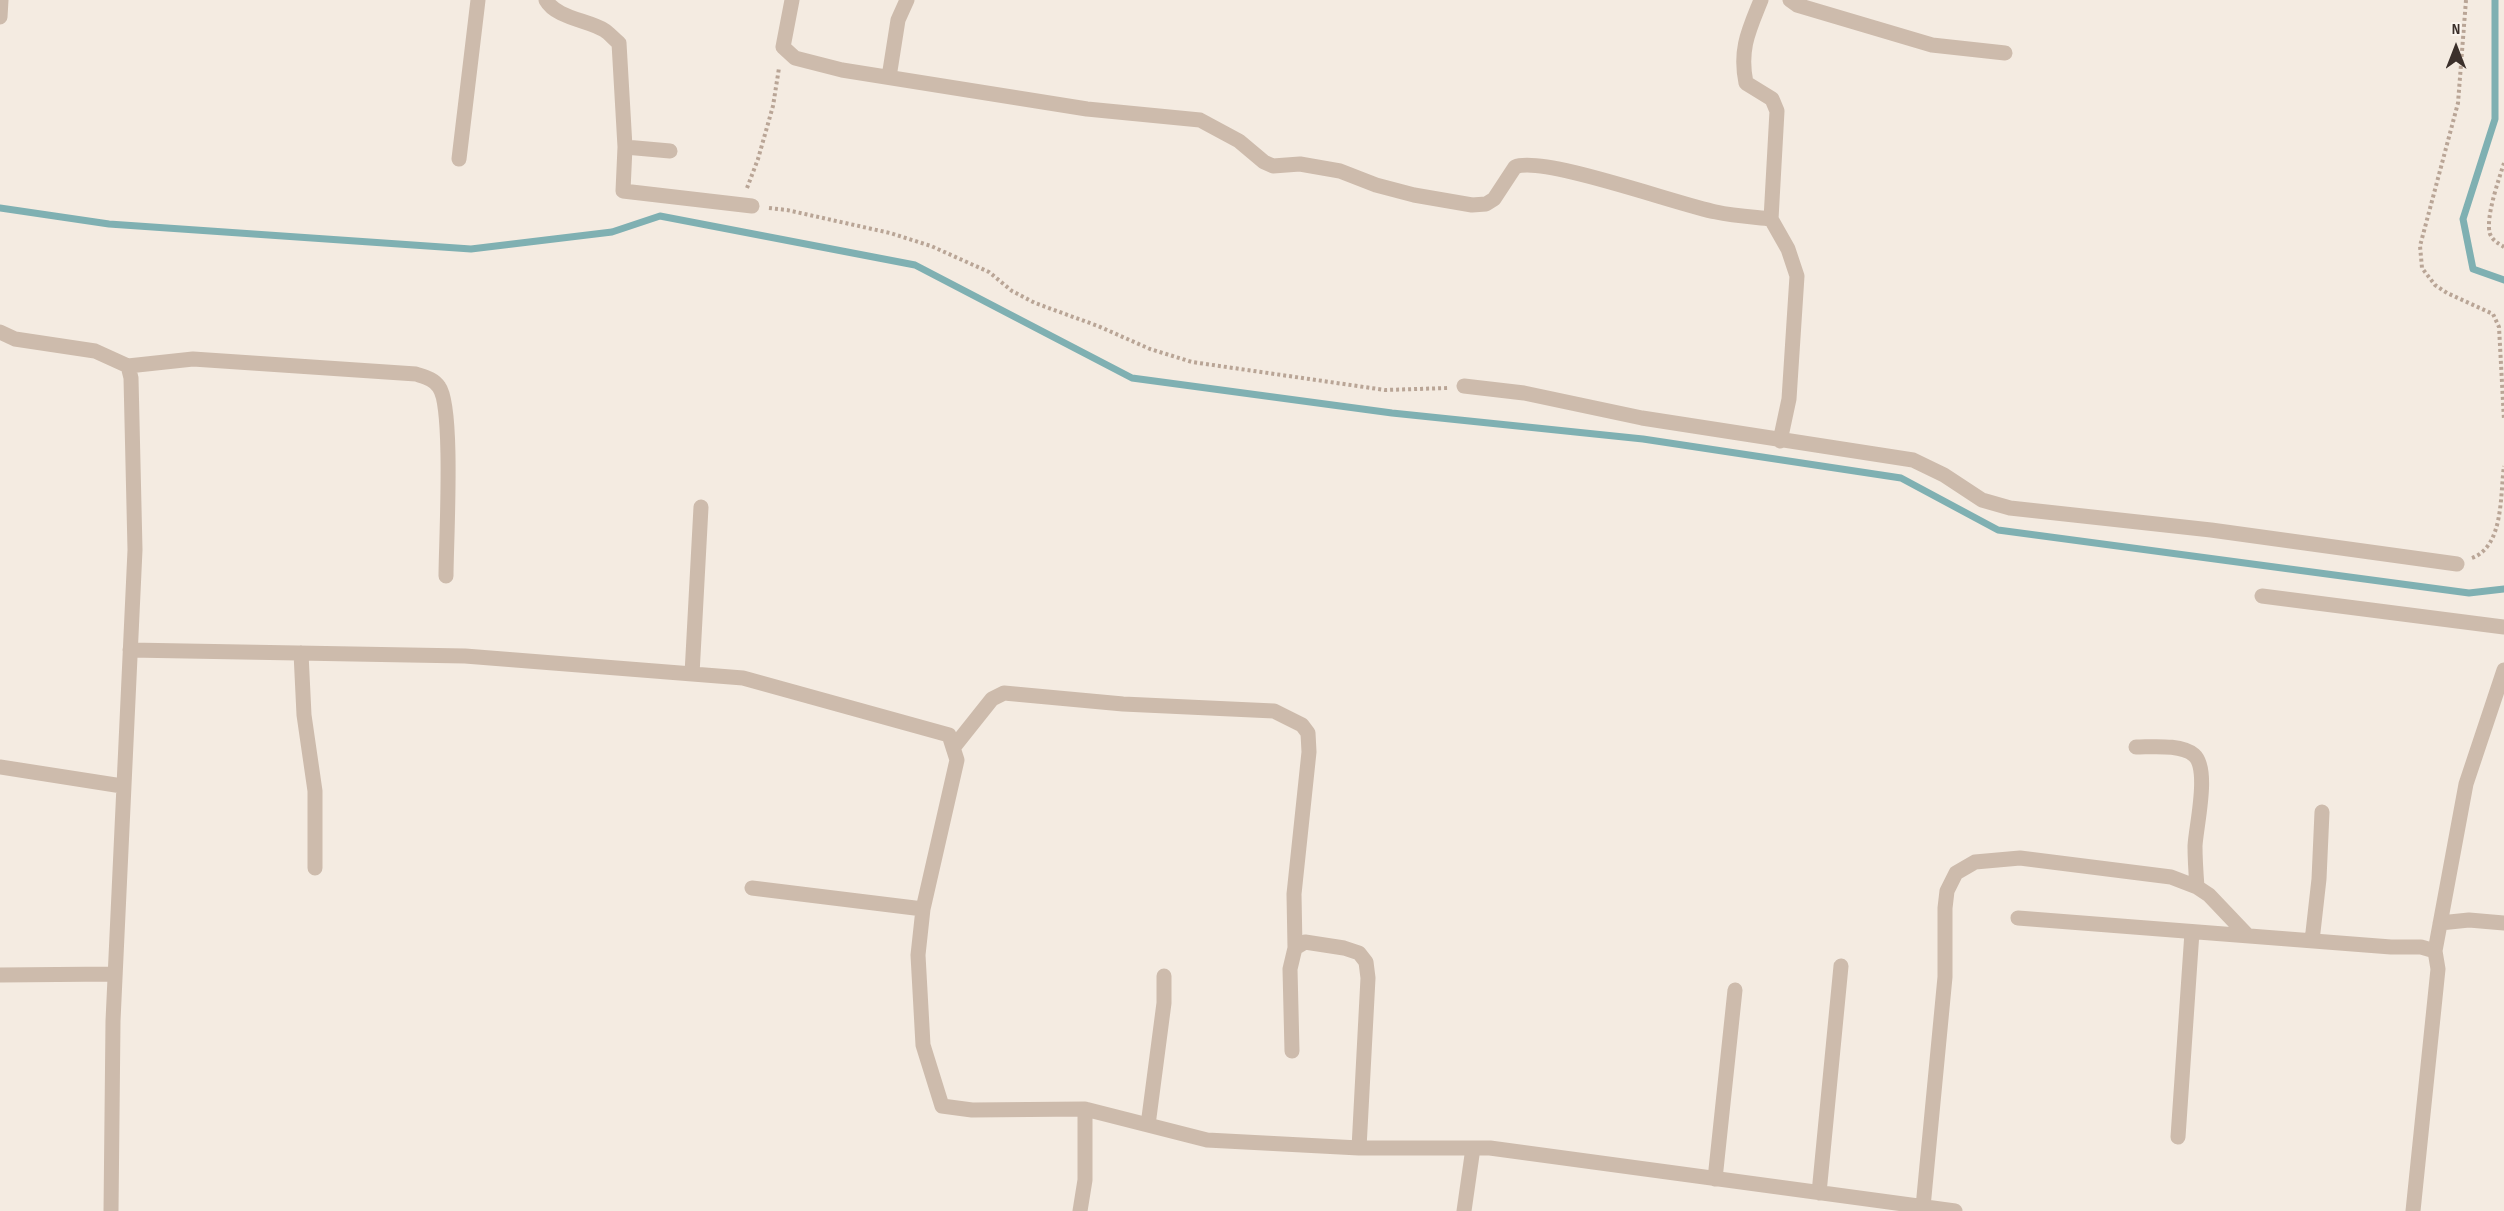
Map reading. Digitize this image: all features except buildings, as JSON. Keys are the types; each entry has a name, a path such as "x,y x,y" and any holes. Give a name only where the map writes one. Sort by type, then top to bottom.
{"street":[{"path":"0,17 1,0"},
{"path":"459,159 478,0"},
{"path":"546,0 561,12 604,30 619,43 626,147 623,191 752,206"},
{"path":"792,0 783,47 795,58 843,70 1087,109 1200,120 1239,141 1264,162 1273,166 1300,164 1340,171 1376,185 1414,195 1460,203 1486,204 1494,200 1515,167 1531,163 1603,180 1716,212 1771,219"},
{"path":"889,77 898,20 908,0"},
{"path":"1761,0 1744,42 1744,70 1746,82 1772,99 1777,111 1771,219 1788,249 1797,276 1790,399 1780,441"},
{"path":"1790,0 1797,5 1932,45 2005,53"},
{"path":"626,147 670,152"},
{"path":"0,332 15,339 96,351 128,366 193,359 416,374 433,380 441,389 448,430 446,576"},
{"path":"111,1211 115,974 122,786 135,550 131,378 128,366"},
{"path":"1464,386 1524,393 1642,418 1780,441 1913,460 1944,475 1982,500 2010,508 2211,530 2457,564"},
{"path":"692,674 701,507"},
{"path":"2262,596 2504,627"},
{"path":"130,650 465,656 743,678 949,735 957,760 923,909 918,955 923,1045 942,1106 972,1110 1085,1109 1207,1140 1359,1148 1490,1148 1955,1211"},
{"path":"301,653 304,715 315,791 315,868"},
{"path":"2413,1211 2438,969 2435,951 2466,784 2504,670"},
{"path":"953,748 992,699 1004,693 1123,704 1274,711 1302,725 1308,733 1309,752 1294,894 1294,948 1290,969 1292,1051"},
{"path":"2136,747 2181,749 2193,754 2198,760 2202,778 2195,844 2197,887"},
{"path":"0,766 122,786"},
{"path":"2312,941 2319,879 2322,812"},
{"path":"1923,1207 1945,977 1945,908 1947,891 1956,873 1975,862 2020,858 2172,877 2210,895 2248,936"},
{"path":"752,888 923,909"},
{"path":"2018,918 2312,941 2421,947 2435,951"},
{"path":"2440,923 2469,920 2504,923"},
{"path":"2178,1137 2192,932"},
{"path":"1294,948 1305,942 1344,948 1359,953 1366,962 1368,978 1359,1148"},
{"path":"1819,1193 1841,966"},
{"path":"0,975 115,974"},
{"path":"1148,1125 1164,1003 1164,976"},
{"path":"1715,1179 1735,990"},
{"path":"1080,1211 1085,1180 1085,1109"},
{"path":"1464,1211 1473,1148"}],"path":[{"path":"2466,0 2458,104 2420,246 2422,268 2435,285 2493,314 2499,327 2504,420"},
{"path":"783,47 773,106 746,194 746,201 752,206 787,210 890,233 931,246 989,272 1012,291 1035,303 1098,326 1150,349 1192,362 1385,390 1464,386"},
{"path":"2504,163 2490,220 2490,233 2496,242 2504,247"},
{"path":"2457,564 2481,555 2494,537 2504,466"}],"waterway":[{"path":"2495,0 2495,119 2463,219 2473,269 2504,280"},
{"path":"0,208 109,224 471,249 612,232 660,216 915,265 1132,378 1392,413 1643,439 1901,478 1998,530 2469,593 2504,589"}]}
